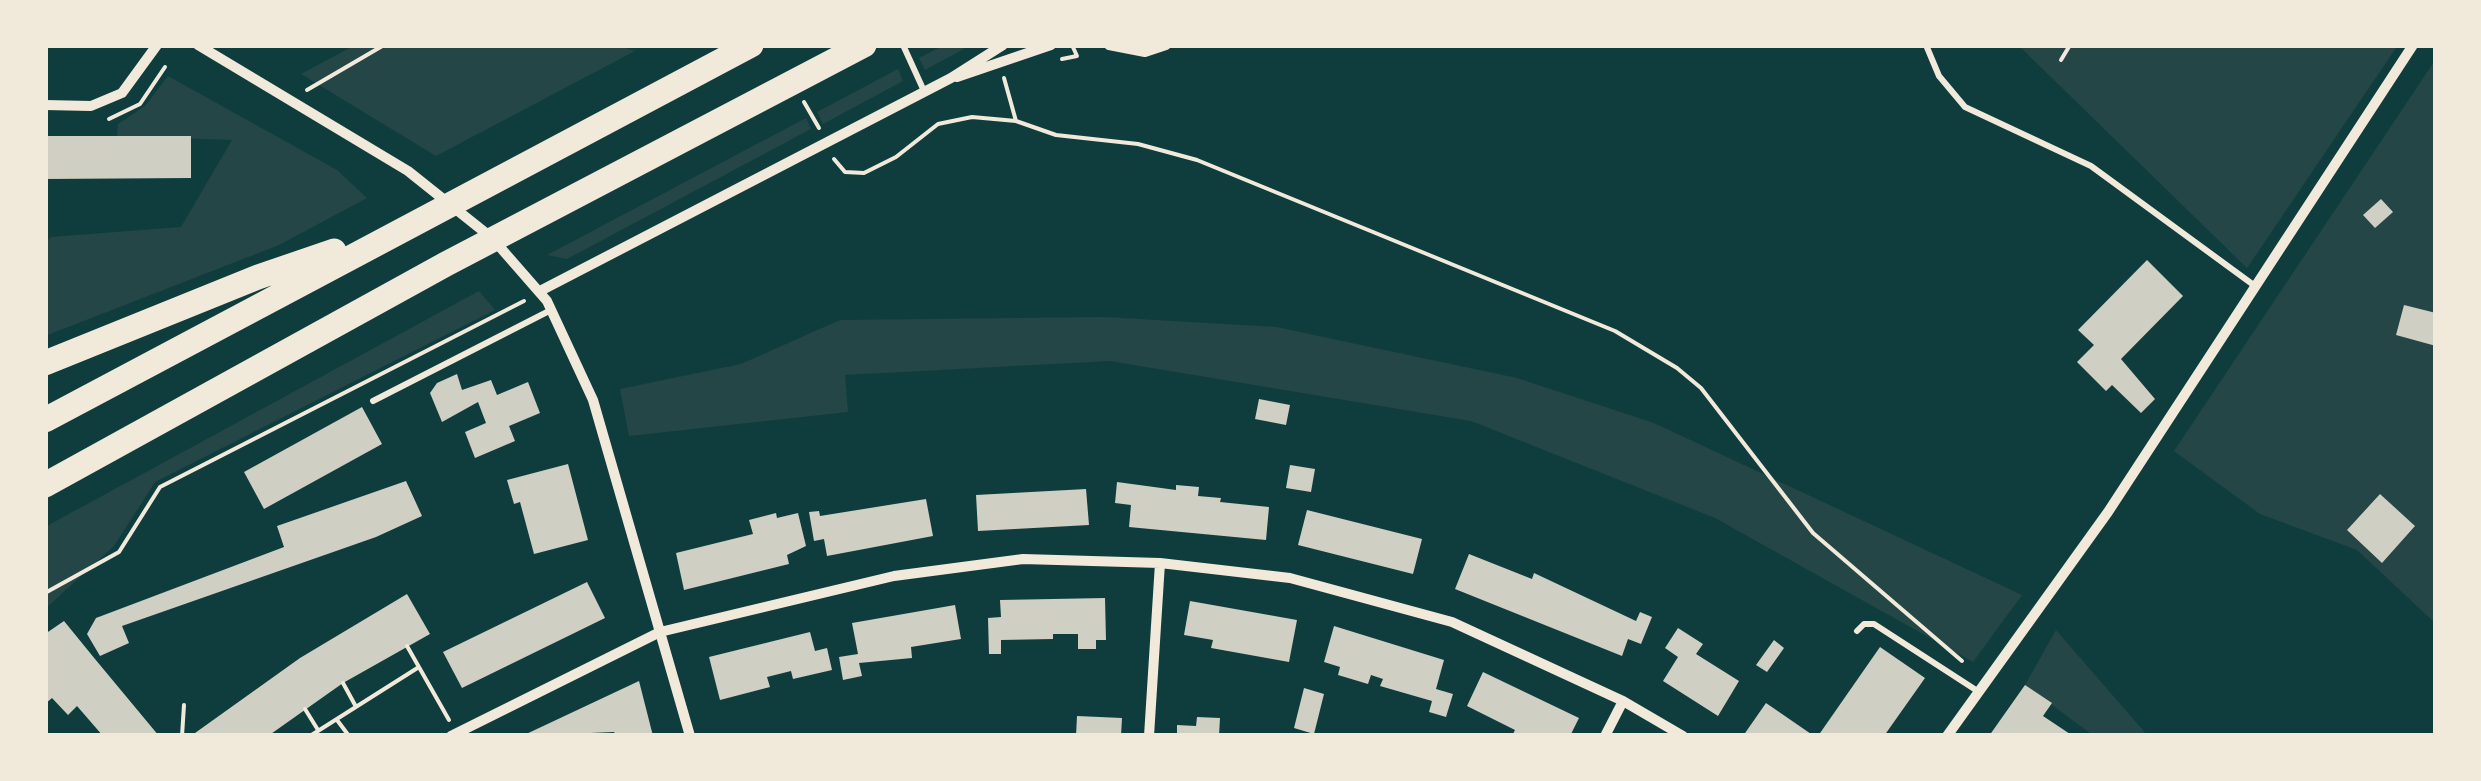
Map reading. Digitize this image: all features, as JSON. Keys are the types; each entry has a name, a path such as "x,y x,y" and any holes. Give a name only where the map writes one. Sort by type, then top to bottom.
{"highway":[{"path":"45,420 751,45"},
{"path":"45,485 446,264 864,45"},
{"path":"45,363 258,277 415,224"}],"street":[{"path":"45,106 91,106 122,93 157,45"},
{"path":"198,45 299,102 408,171 476,223 540,291 593,400 690,736"},
{"path":"540,291 951,78 1003,45"},
{"path":"951,78 979,73 1051,45"},
{"path":"1109,45 1145,52 1166,45"},
{"path":"1948,736 2108,512 2413,45"},
{"path":"454,734 660,632 894,576 1023,559 1160,564 1290,578 1452,622 1622,701 1682,736"},
{"path":"1149,736 1160,564"},
{"path":"1605,736 1622,701"}],"lane":[{"path":"902,45 924,91"},
{"path":"1926,45 1939,76 1965,107 2091,166 2256,287"},
{"path":"373,401 552,310"},
{"path":"1856,630 1864,624 1874,624 1979,692"}],"path":[{"path":"299,102 310,86 384,45"},
{"path":"2060,60 2070,45"},
{"path":"1004,78 1016,122"},
{"path":"826,143 845,172 864,173 948,120 972,117 1016,122 1056,134 1138,144 1197,160 1339,222 1554,305 1648,349 1700,388 1824,544 1934,636"},
{"path":"45,593 119,552 160,487 540,291"},
{"path":"407,646 454,734"},
{"path":"310,736 419,667"},
{"path":"343,683 356,706"},
{"path":"182,736 184,704"},
{"path":"305,709 318,730"},
{"path":"336,718 348,736"}],"shaded area":[{"path":"355,45 615,45 635,51 436,156 301,74"},
{"path":"944,45 971,45 925,70 919,58"},
{"path":"2018,45 2398,45 2247,268"},
{"path":"2436,59 2436,624 2357,550 2260,514 2174,451"},
{"path":"898,69 903,81 823,124 817,112"},
{"path":"168,76 337,170 367,198 279,245 45,336 45,242 51,237 181,227 232,140 117,136 118,124 145,106"},
{"path":"806,118 811,129 567,259 547,255"},
{"path":"479,291 495,310 155,482 114,546 45,609 45,527"},
{"path":"1104,317 1276,327 1517,378 1654,423 2022,595 1973,662 1715,518 1471,421 1110,361 845,375 848,412 629,436 620,389 741,364 840,320"},
{"path":"2056,630 2148,736 2094,736 2025,685"}],"building":[{"path":"45,136 191,136 191,178 45,179"},
{"path":"2381,199 2393,212 2375,228 2363,215"},
{"path":"2147,260 2183,296 2121,359 2155,399 2141,413 2112,385 2106,391 2077,362 2094,345 2078,330"},
{"path":"2404,305 2436,313 2436,346 2396,335"},
{"path":"457,374 462,390 491,380 497,395 528,382 540,413 509,426 515,441 475,458 465,432 486,423 478,402 442,422 430,393 437,383"},
{"path":"1259,399 1290,405 1286,425 1255,419"},
{"path":"362,407 382,444 264,509 244,472"},
{"path":"568,464 588,540 534,554 520,502 514,504 507,480"},
{"path":"1290,465 1315,469 1311,492 1286,488"},
{"path":"406,481 422,516 376,537 122,626 129,643 100,656 87,634 96,618 284,547 277,526"},
{"path":"1117,482 1176,490 1176,485 1199,487 1198,496 1269,507 1266,540 1129,527 1131,505 1115,503"},
{"path":"1086,489 1089,525 978,531 976,495"},
{"path":"2380,494 2415,526 2382,563 2347,530"},
{"path":"926,499 933,536 827,556 824,539 814,541 809,512 819,511 820,516"},
{"path":"1307,510 1422,539 1413,574 1298,545"},
{"path":"776,513 777,518 798,513 806,546 787,555 789,564 684,590 676,553 753,534 749,520"},
{"path":"1469,554 1532,579 1534,573 1636,621 1640,612 1652,617 1641,644 1628,639 1622,656 1455,589"},
{"path":"587,582 605,618 462,688 443,652"},
{"path":"407,594 430,634 343,683 268,736 195,733 300,658"},
{"path":"1105,598 1106,640 1096,640 1096,649 1078,649 1078,634 1053,634 1053,639 1001,640 1001,654 989,654 988,618 1001,617 1000,600"},
{"path":"1190,601 1297,620 1289,662 1211,648 1213,640 1184,635"},
{"path":"955,605 961,639 911,647 912,658 859,663 862,676 843,680 839,657 858,654 852,623"},
{"path":"64,621 159,736 103,736 77,706 68,715 52,698 45,704 45,634"},
{"path":"1334,626 1444,660 1436,689 1453,694 1446,717 1429,712 1432,701 1380,686 1383,679 1371,675 1368,684 1338,675 1340,667 1324,662"},
{"path":"1678,628 1703,644 1696,654 1739,681 1718,716 1663,681 1678,657 1665,648"},
{"path":"810,632 815,651 827,648 832,670 793,679 791,671 767,677 770,687 720,700 709,657"},
{"path":"1774,640 1784,648 1767,672 1756,665"},
{"path":"1880,647 1925,678 1884,736 1818,736"},
{"path":"1483,672 1579,718 1570,736 1512,736 1515,730 1467,706"},
{"path":"639,681 653,736 616,736 614,732 522,736"},
{"path":"2025,685 2052,703 2043,716 2073,736 1989,736"},
{"path":"1304,688 1324,694 1314,734 1294,728"},
{"path":"1766,703 1814,736 1743,736"},
{"path":"1077,716 1122,718 1121,736 1076,736"},
{"path":"1197,717 1220,718 1219,736 1177,736 1177,725 1196,726"}]}
